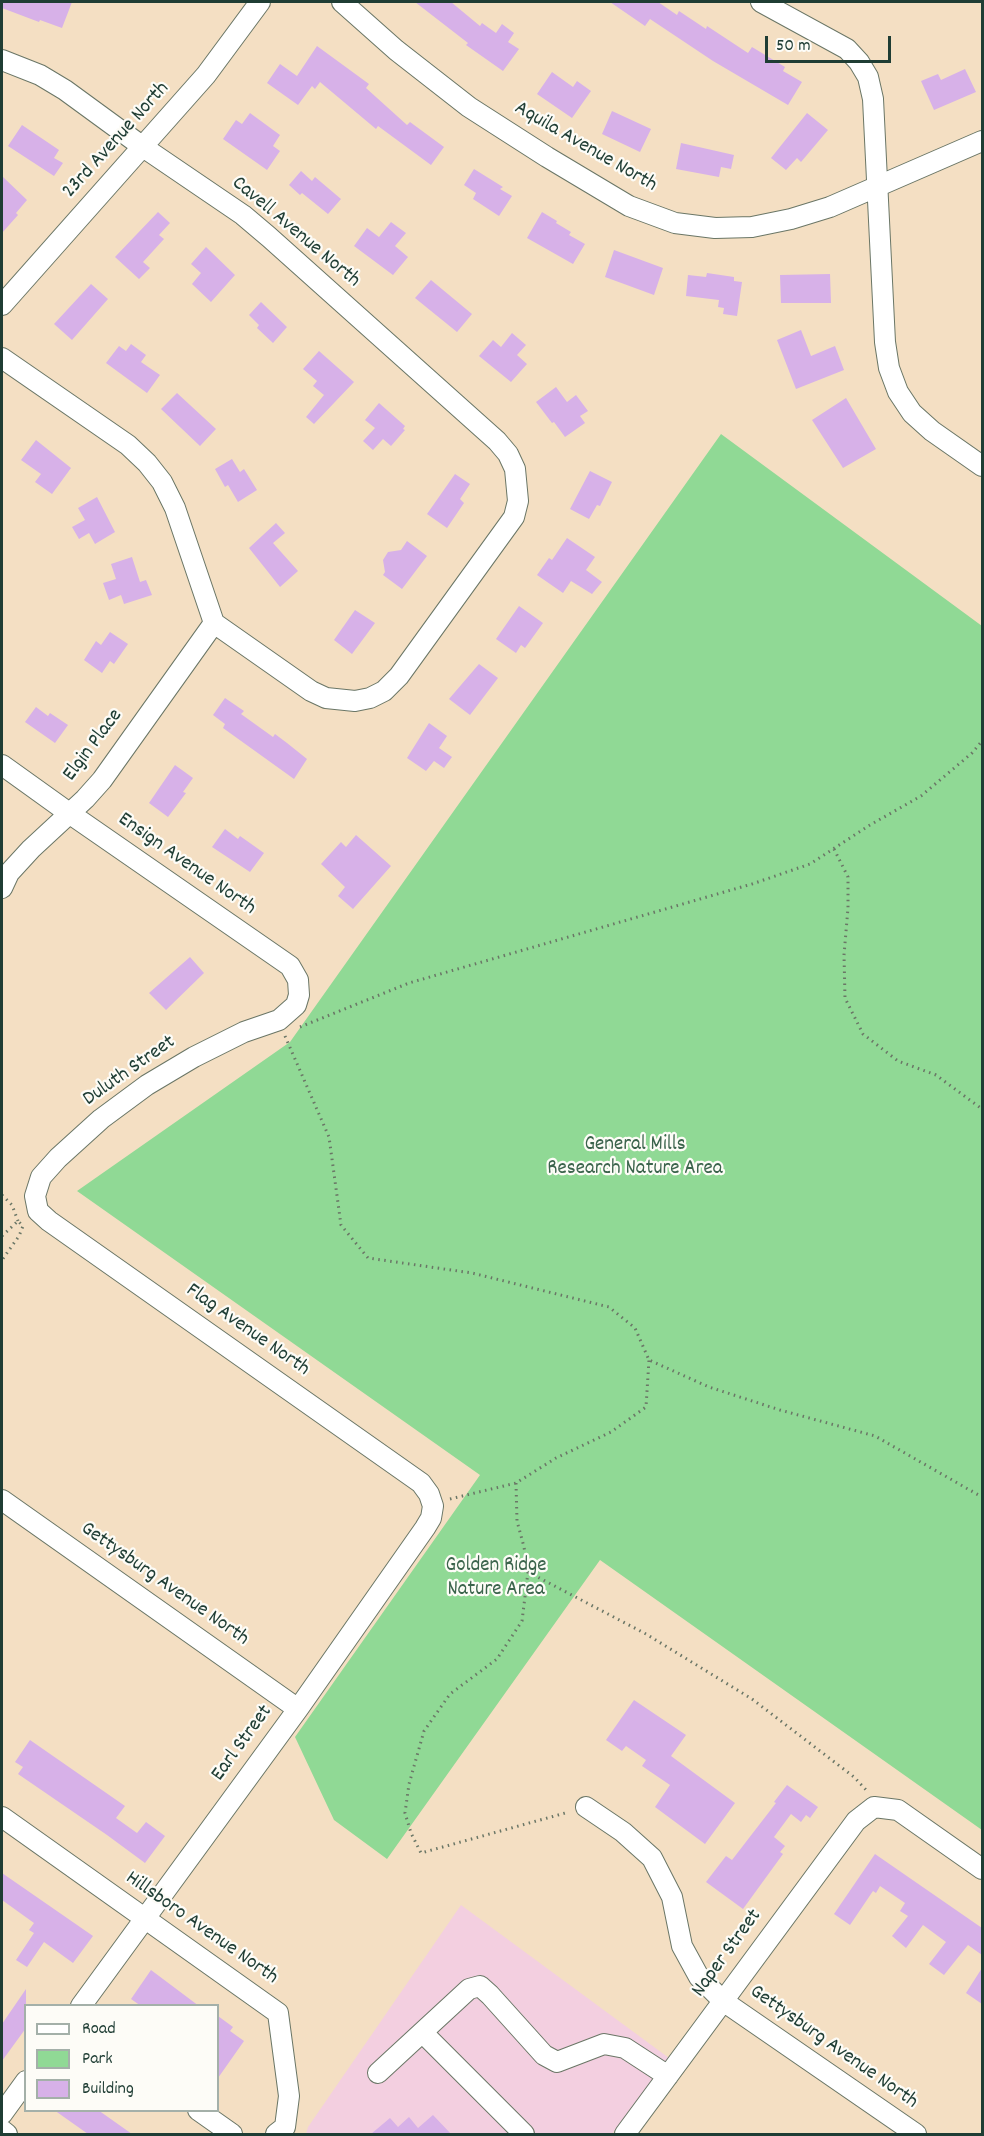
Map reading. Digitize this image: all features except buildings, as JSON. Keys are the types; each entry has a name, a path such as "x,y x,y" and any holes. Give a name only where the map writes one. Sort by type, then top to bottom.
{"street":[{"name":"23rd Avenue North","path":"2,305 206,75 260,2"},
{"name":"Aquila Avenue North","path":"342,2 396,50 469,107 629,206 675,223 715,228 753,228 791,219 830,207 982,141"},
{"path":"761,2 795,9 847,49 859,62 868,77 873,99 885,342 889,368 898,392 912,413 982,466"},
{"name":"Cavell Avenue North","path":"2,60 40,75 65,90 143,147 243,215 488,434 508,454 515,469 518,501 514,517 399,676 384,691 370,698 355,701 326,698 311,691 214,623"},
{"path":"2,358 128,445 147,463 162,482 175,508 214,623"},
{"name":"Elgin Place","path":"2,888 9,873 31,849 102,780 214,623"},
{"name":"Ensign Avenue North","path":"2,765 290,966 298,980 299,995 297,1005 280,1031"},
{"name":"Duluth Street","path":"35,1196 41,1177 58,1158 101,1119 138,1092 194,1057 244,1032 280,1031"},
{"name":"Flag Avenue North","path":"35,1196 38,1211 49,1221 421,1483 429,1494 433,1506"},
{"name":"Gettysburg Avenue North","path":"2,1500 298,1709"},
{"name":"Earl Street","path":"82,2004 298,1709 425,1528 431,1518 433,1506"},
{"name":"Gettysburg Avenue North","path":"586,1807 623,1832 652,1857 672,1897 682,1946 699,1977 723,2001 916,2134"},
{"path":"874,1808 898,1810 982,1869"},
{"name":"Naper Street","path":"625,2134 856,1821 874,1808"},
{"name":"Hillsboro Avenue North","path":"2,1817 278,2013 290,2096 280,2131"},
{"path":"378,2073 469,1989 480,1986 543,2055 557,2062 604,2044 625,2048 668,2076"},
{"path":"423,2032 524,2134"},
{"path":"2,2114 24,2084"},
{"path":"201,2112 232,2134"},
{"path":"2,2130 8,2134"}],"path":[{"path":"433,1506 446,1500 516,1483 556,1458 611,1432 646,1407 649,1360 635,1328 609,1307 472,1273 368,1258 340,1226 328,1137 280,1031 409,983 752,884 810,864 870,825 921,796 972,753 982,741"},
{"path":"834,849 848,877 844,955 845,998 863,1034 898,1061 936,1075 982,1109"},
{"path":"2,1195 12,1205 22,1226 19,1236 2,1260"},
{"path":"2,1236 18,1221"},
{"path":"649,1360 709,1387 780,1410 875,1436 982,1497"},
{"path":"516,1483 517,1521 528,1572 522,1621 497,1659 450,1694 424,1731 409,1784 405,1813 411,1833 421,1853 586,1807"},
{"path":"528,1572 646,1634 752,1699 867,1788 874,1808"}],"shaded area":[{"path":"461,1905 669,2058 612,2134 306,2134 308,2127"}],"green space":[{"name":"General Mills Research Nature Area","path":"721,434 982,626 982,1830 600,1560 387,1859 334,1820 295,1737 480,1475 77,1191 290,1042"}],"park label":[{"name":"Golden Ridge Nature Area","path":"496,1579"}]}
